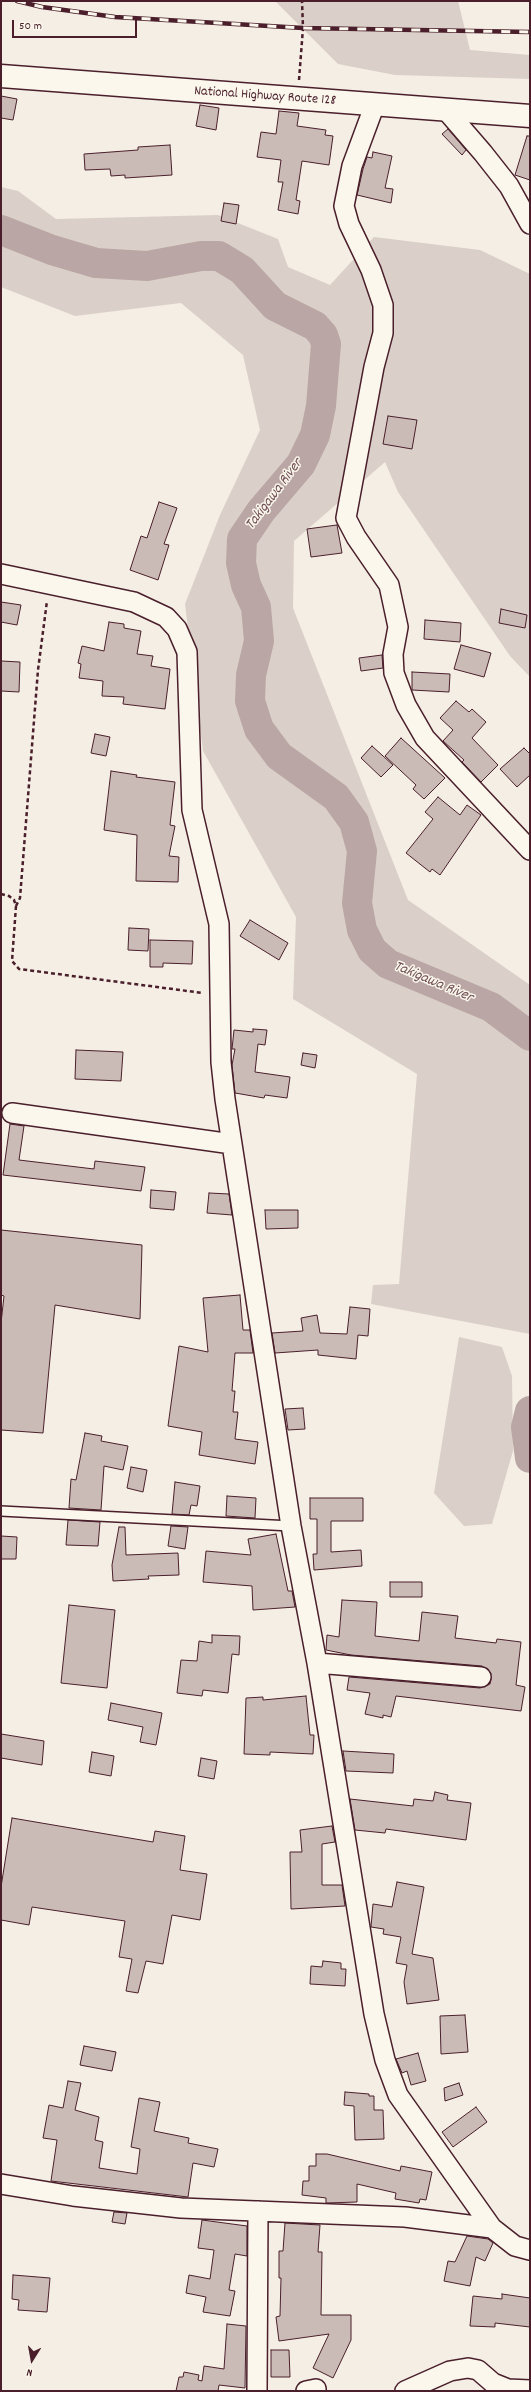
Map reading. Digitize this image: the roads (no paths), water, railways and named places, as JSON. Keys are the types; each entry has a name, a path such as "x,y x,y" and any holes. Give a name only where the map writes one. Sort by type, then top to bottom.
{"highway":[{"name":"National Highway Route 128","path":"1,76 298,100 374,104 530,116"}],"street":[{"path":"374,104 352,166 344,206 349,224 371,270 383,305 383,333 374,367 346,518 356,537 388,585 398,627 393,654 394,673 406,705 425,738 530,850"},
{"path":"445,109 509,186 530,224"},
{"path":"1,574 134,602 166,617 177,629 187,652 192,810 219,924 221,1062 232,1144 291,1526 317,1663 361,1943 374,2014 385,2060 398,2095 492,2228 515,2246 530,2250"},
{"path":"12,1113 232,1144"},
{"path":"317,1663 481,1677"},
{"path":"1,2184 73,2196 181,2208 405,2217 492,2228"},
{"path":"257,2391 258,2211"},
{"path":"413,2389 450,2371 468,2368 478,2370 493,2383 508,2389 530,2390"}],"lane":[{"path":"1,1511 291,1526"}],"waterway":[{"name":"Takigawa River","path":"1,230 52,250 96,263 147,266 201,256 219,256 242,270 275,306 315,326 323,335 326,344 321,406 315,435 301,464 261,511 242,539 241,563 246,585 256,607 259,641 251,675 250,701 259,729 279,756 336,797 354,822 362,851 357,903 362,930 372,950 388,964 491,1007 530,1036"},
{"name":"Takigawa River","path":"530,1411 526,1427 530,1458"}],"railway":[{"path":"17,1 42,7 115,17 303,28 530,32"}]}
